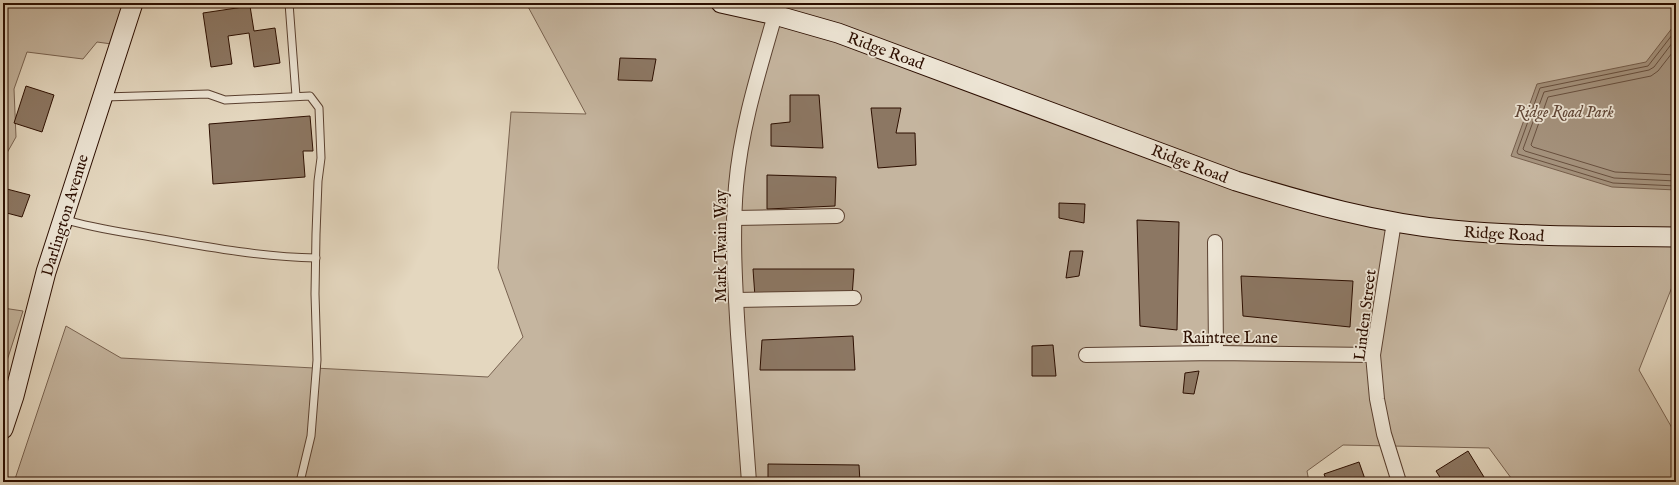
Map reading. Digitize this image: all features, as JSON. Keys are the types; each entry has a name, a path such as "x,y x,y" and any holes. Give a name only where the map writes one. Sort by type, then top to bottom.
{"street":[{"name":"Darlington Avenue","path":"3,429 14,396 46,272 62,219 133,3"},
{"name":"Ridge Road","path":"721,3 777,9 1236,181 1287,197 1331,208 1394,222 1450,230 1498,234 1676,237"},
{"name":"Mark Twain Way","path":"748,482 734,258 736,185 743,135 751,96 777,9"},
{"path":"734,218 837,216"},
{"name":"Linden Street","path":"1394,222 1373,355 1377,399 1384,434 1399,482"},
{"path":"1216,242 1216,353"},
{"path":"736,300 854,298"},
{"name":"Raintree Lane","path":"1086,355 1216,353 1373,355"}],"lane":[{"path":"289,3 296,96"},
{"path":"102,97 208,94 225,100 310,96 319,108 321,158 318,181 316,258 317,360 311,436 300,482"},
{"path":"62,219 85,226 213,248 253,254 316,258"}],"green space":[{"path":"3,3 133,3 119,45 97,42 83,59 27,52 14,89 16,137 3,160"},
{"name":"Ridge Road Park","path":"526,3 1676,3 1676,281 1674,282 1639,370 1676,435 1676,482 1514,482 1489,448 1343,445 1307,471 1309,482 14,482 66,326 121,358 488,377 523,337 498,268 511,112 586,114"},
{"path":"3,308 23,311 3,373"}],"water":[{"path":"1676,23 1676,190 1612,187 1511,156 1537,84 1646,62"}],"building":[{"path":"250,6 254,31 275,28 280,63 254,67 249,33 228,36 232,64 211,67 203,13"},
{"path":"620,58 656,59 652,81 618,80"},
{"path":"26,86 54,95 42,132 14,123"},
{"path":"790,95 819,95 823,148 771,146 771,124 790,122"},
{"path":"871,108 901,108 896,133 915,133 916,165 878,168"},
{"path":"310,116 313,151 303,151 305,177 213,184 209,124"},
{"path":"767,175 836,177 835,206 767,209"},
{"path":"3,188 30,195 22,217 3,212"},
{"path":"1059,203 1085,204 1084,223 1059,218"},
{"path":"1137,220 1179,222 1177,330 1140,326"},
{"path":"1070,251 1083,251 1079,276 1066,278"},
{"path":"753,269 854,269 852,297 755,297"},
{"path":"1241,276 1353,281 1350,327 1243,316"},
{"path":"853,336 855,370 760,370 762,340"},
{"path":"1053,345 1056,376 1032,376 1032,346"},
{"path":"1199,371 1194,394 1183,393 1185,373"},
{"path":"1468,451 1487,482 1443,482 1436,471"},
{"path":"1359,462 1366,482 1327,482 1324,474"},
{"path":"768,464 859,465 860,482 768,482"}]}
